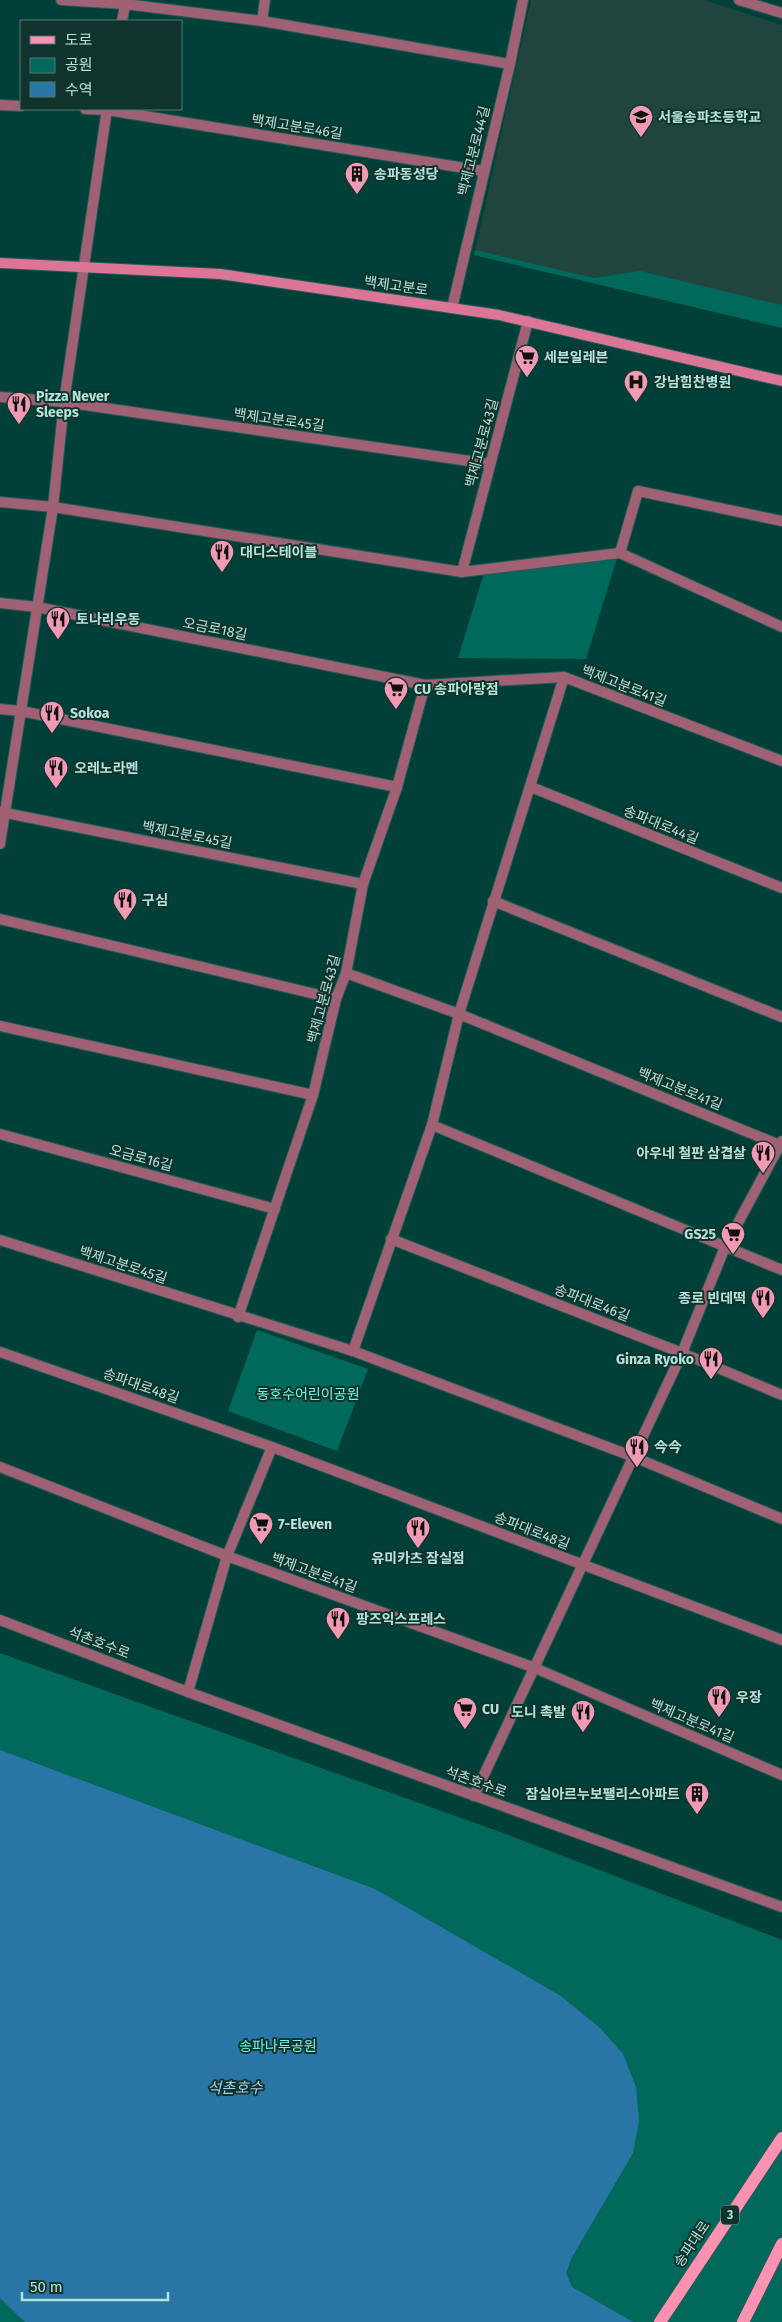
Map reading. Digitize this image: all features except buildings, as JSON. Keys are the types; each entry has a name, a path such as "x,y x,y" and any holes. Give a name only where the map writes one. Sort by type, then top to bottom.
{"main road":[{"name":"백제고분로","path":"0,263 220,274 452,308 528,321 782,381"},
{"name":"송파대로","path":"660,2322 782,2138"},
{"path":"743,2322 782,2244"}],"street":[{"path":"62,0 125,2 262,20 510,64"},
{"path":"262,20 265,0"},
{"name":"백제고분로44길","path":"452,308 483,171 510,64 523,0"},
{"path":"740,0 782,13"},
{"path":"122,20 125,2"},
{"path":"0,104 20,106"},
{"path":"0,844 2,812 21,711 53,507 64,402 78,309 82,267 107,110"},
{"name":"백제고분로46길","path":"113,110 483,171"},
{"name":"백제고분로43길","path":"462,572 528,321"},
{"name":"백제고분로45길","path":"0,397 64,402 490,464"},
{"path":"620,553 638,491 782,521"},
{"path":"0,502 53,507 462,572 620,553 782,627"},
{"name":"오금로18길","path":"0,602 37,606 425,685 564,677"},
{"name":"백제고분로41길","path":"353,1351 390,1239 432,1125 459,1014 564,677 782,761"},
{"name":"백제고분로43길","path":"238,1317 313,1095 336,999 346,973 363,884 397,787 425,685"},
{"path":"0,709 21,711 397,787"},
{"name":"송파대로44길","path":"531,787 782,888"},
{"name":"백제고분로45길","path":"2,812 363,884"},
{"path":"493,901 782,1017"},
{"path":"0,919 336,999"},
{"name":"백제고분로41길","path":"346,973 459,1014 781,1144 725,1247 682,1352 634,1457 474,1796"},
{"path":"0,1026 313,1095"},
{"path":"432,1125 782,1270"},
{"name":"오금로16길","path":"0,1134 275,1209"},
{"name":"송파대로46길","path":"390,1239 682,1352 782,1395"},
{"name":"백제고분로45길","path":"0,1240 238,1317"},
{"path":"238,1317 353,1351 634,1457 782,1519"},
{"name":"송파대로48길","path":"0,1352 272,1447 782,1640"},
{"path":"188,1692 227,1556 272,1447"},
{"name":"백제고분로41길","path":"0,1467 227,1556 535,1668 782,1775"},
{"name":"석촌호수로","path":"0,1620 188,1692 782,1908"}],"shaded area":[{"name":"서울송파초등학교","path":"531,0 704,0 782,25 782,328 474,255"}],"green space":[{"path":"475,250 594,278 640,271 782,305 782,328 474,255"},
{"path":"617,558 586,659 458,658 484,573"},
{"name":"동호수어린이공원","path":"257,1330 368,1369 337,1451 228,1411"},
{"name":"석촌호수","path":"0,1653 503,1833 782,1940 782,2322 0,2322"}],"water":[{"name":"석촌호수","path":"0,1750 375,1889 561,1996 601,2029 623,2054 636,2087 639,2121 633,2153 571,2259 566,2273 572,2287 633,2322 25,2322 0,2298"}],"place":[{"name":"서울송파초등학교","path":"641,138"},
{"name":"송파동성당","path":"357,195"},
{"name":"세븐일레븐","path":"527,378"},
{"name":"강남힘찬병원","path":"636,403"},
{"name":"Pizza Never Sleeps","path":"19,425"},
{"name":"대디스테이블","path":"222,573"},
{"name":"토나리우동","path":"58,640"},
{"name":"CU 송파아랑점","path":"396,710"},
{"name":"Sokoa","path":"52,734"},
{"name":"오레노라멘","path":"56,789"},
{"name":"구심","path":"125,921"},
{"name":"아우네 철판 삼겹살","path":"763,1174"},
{"name":"GS25","path":"733,1255"},
{"name":"종로 빈데떡","path":"763,1319"},
{"name":"Ginza Ryoko","path":"711,1380"},
{"name":"今今","path":"637,1468"},
{"name":"7-Eleven","path":"261,1545"},
{"name":"유미카츠 잠실점","path":"418,1549"},
{"name":"팡즈익스프레스","path":"338,1640"},
{"name":"우장","path":"719,1718"},
{"name":"CU","path":"465,1730"},
{"name":"도니 촉발","path":"583,1733"},
{"name":"잠실아르누보팰리스아파트","path":"697,1815"}],"park label":[{"name":"송파나루공원","path":"278,2046"}]}
